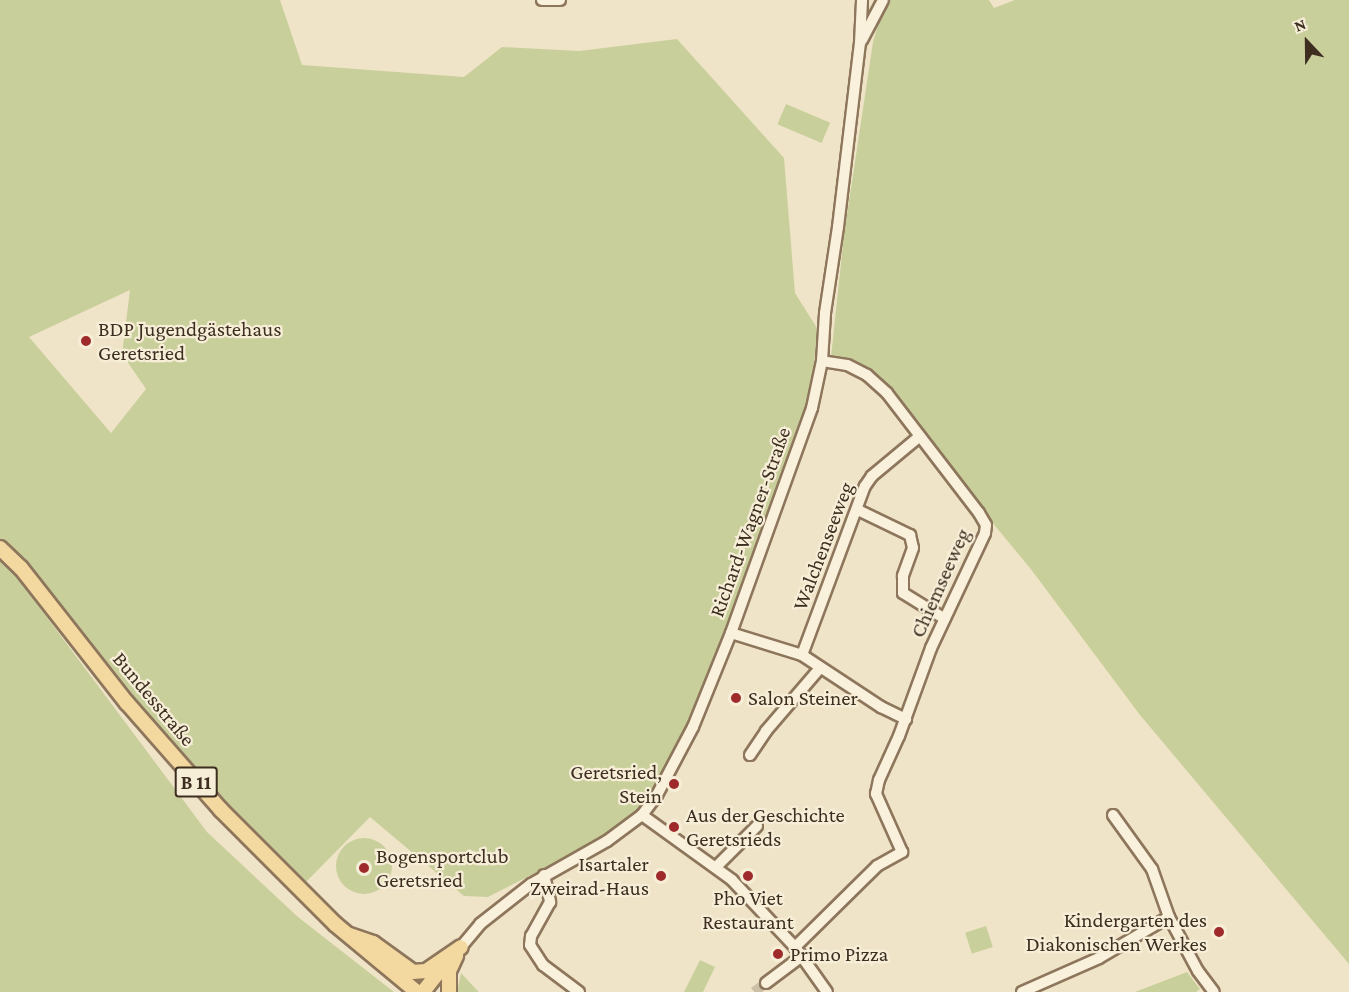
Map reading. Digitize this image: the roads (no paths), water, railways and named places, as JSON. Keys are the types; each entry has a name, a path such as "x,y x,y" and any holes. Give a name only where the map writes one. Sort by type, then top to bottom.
{"main road":[{"name":"Bundesstraße","path":"0,548 21,568 127,703 221,810 348,935 417,992"},
{"path":"348,935 373,943 413,972 426,971 461,947"},
{"path":"423,992 461,947"},
{"path":"449,992 450,971 461,947"}],"street":[{"path":"542,0 560,0"},
{"name":"Richard-Wagner-Straße","path":"461,947 480,924 544,875 608,841 642,815 657,795 685,744 731,633 812,408 822,361 825,313 860,43 862,0"},
{"path":"860,43 883,0"},
{"name":"Chiemseeweg","path":"798,951 877,866 902,852 876,794 945,619 982,541 986,525 887,393 867,375 847,365 822,361"},
{"name":"Walchenseeweg","path":"802,655 858,510 861,496 872,476 921,436"},
{"path":"858,510 910,535 913,548 903,576 903,593 945,619"},
{"path":"731,633 802,655 881,707 906,719"},
{"path":"750,755 766,731 820,668"},
{"path":"642,815 716,867 744,892 798,951 827,992"},
{"path":"1113,815 1152,869 1169,917 1198,971 1214,992"},
{"path":"716,867 757,826"},
{"path":"544,875 550,902 531,936 530,945 543,965 579,992"},
{"path":"1022,992 1099,958 1169,917"},
{"path":"766,983 798,951"}],"tunnel":[{"path":"754,992 766,983"}],"place":[{"name":"BDP Jugendgästehaus Geretsried","path":"86,341"},
{"name":"Salon Steiner","path":"736,698"},
{"name":"Geretsried, Stein","path":"674,784"},
{"name":"Aus der Geschichte Geretsrieds","path":"674,827"},
{"name":"Bogensportclub Geretsried","path":"364,868"},
{"name":"Isartaler Zweirad-Haus","path":"661,876"},
{"name":"Pho Viet Restaurant","path":"748,876"},
{"name":"Kindergarten des Diakonischen Werkes","path":"1219,932"},
{"name":"Primo Pizza","path":"778,954"}]}
